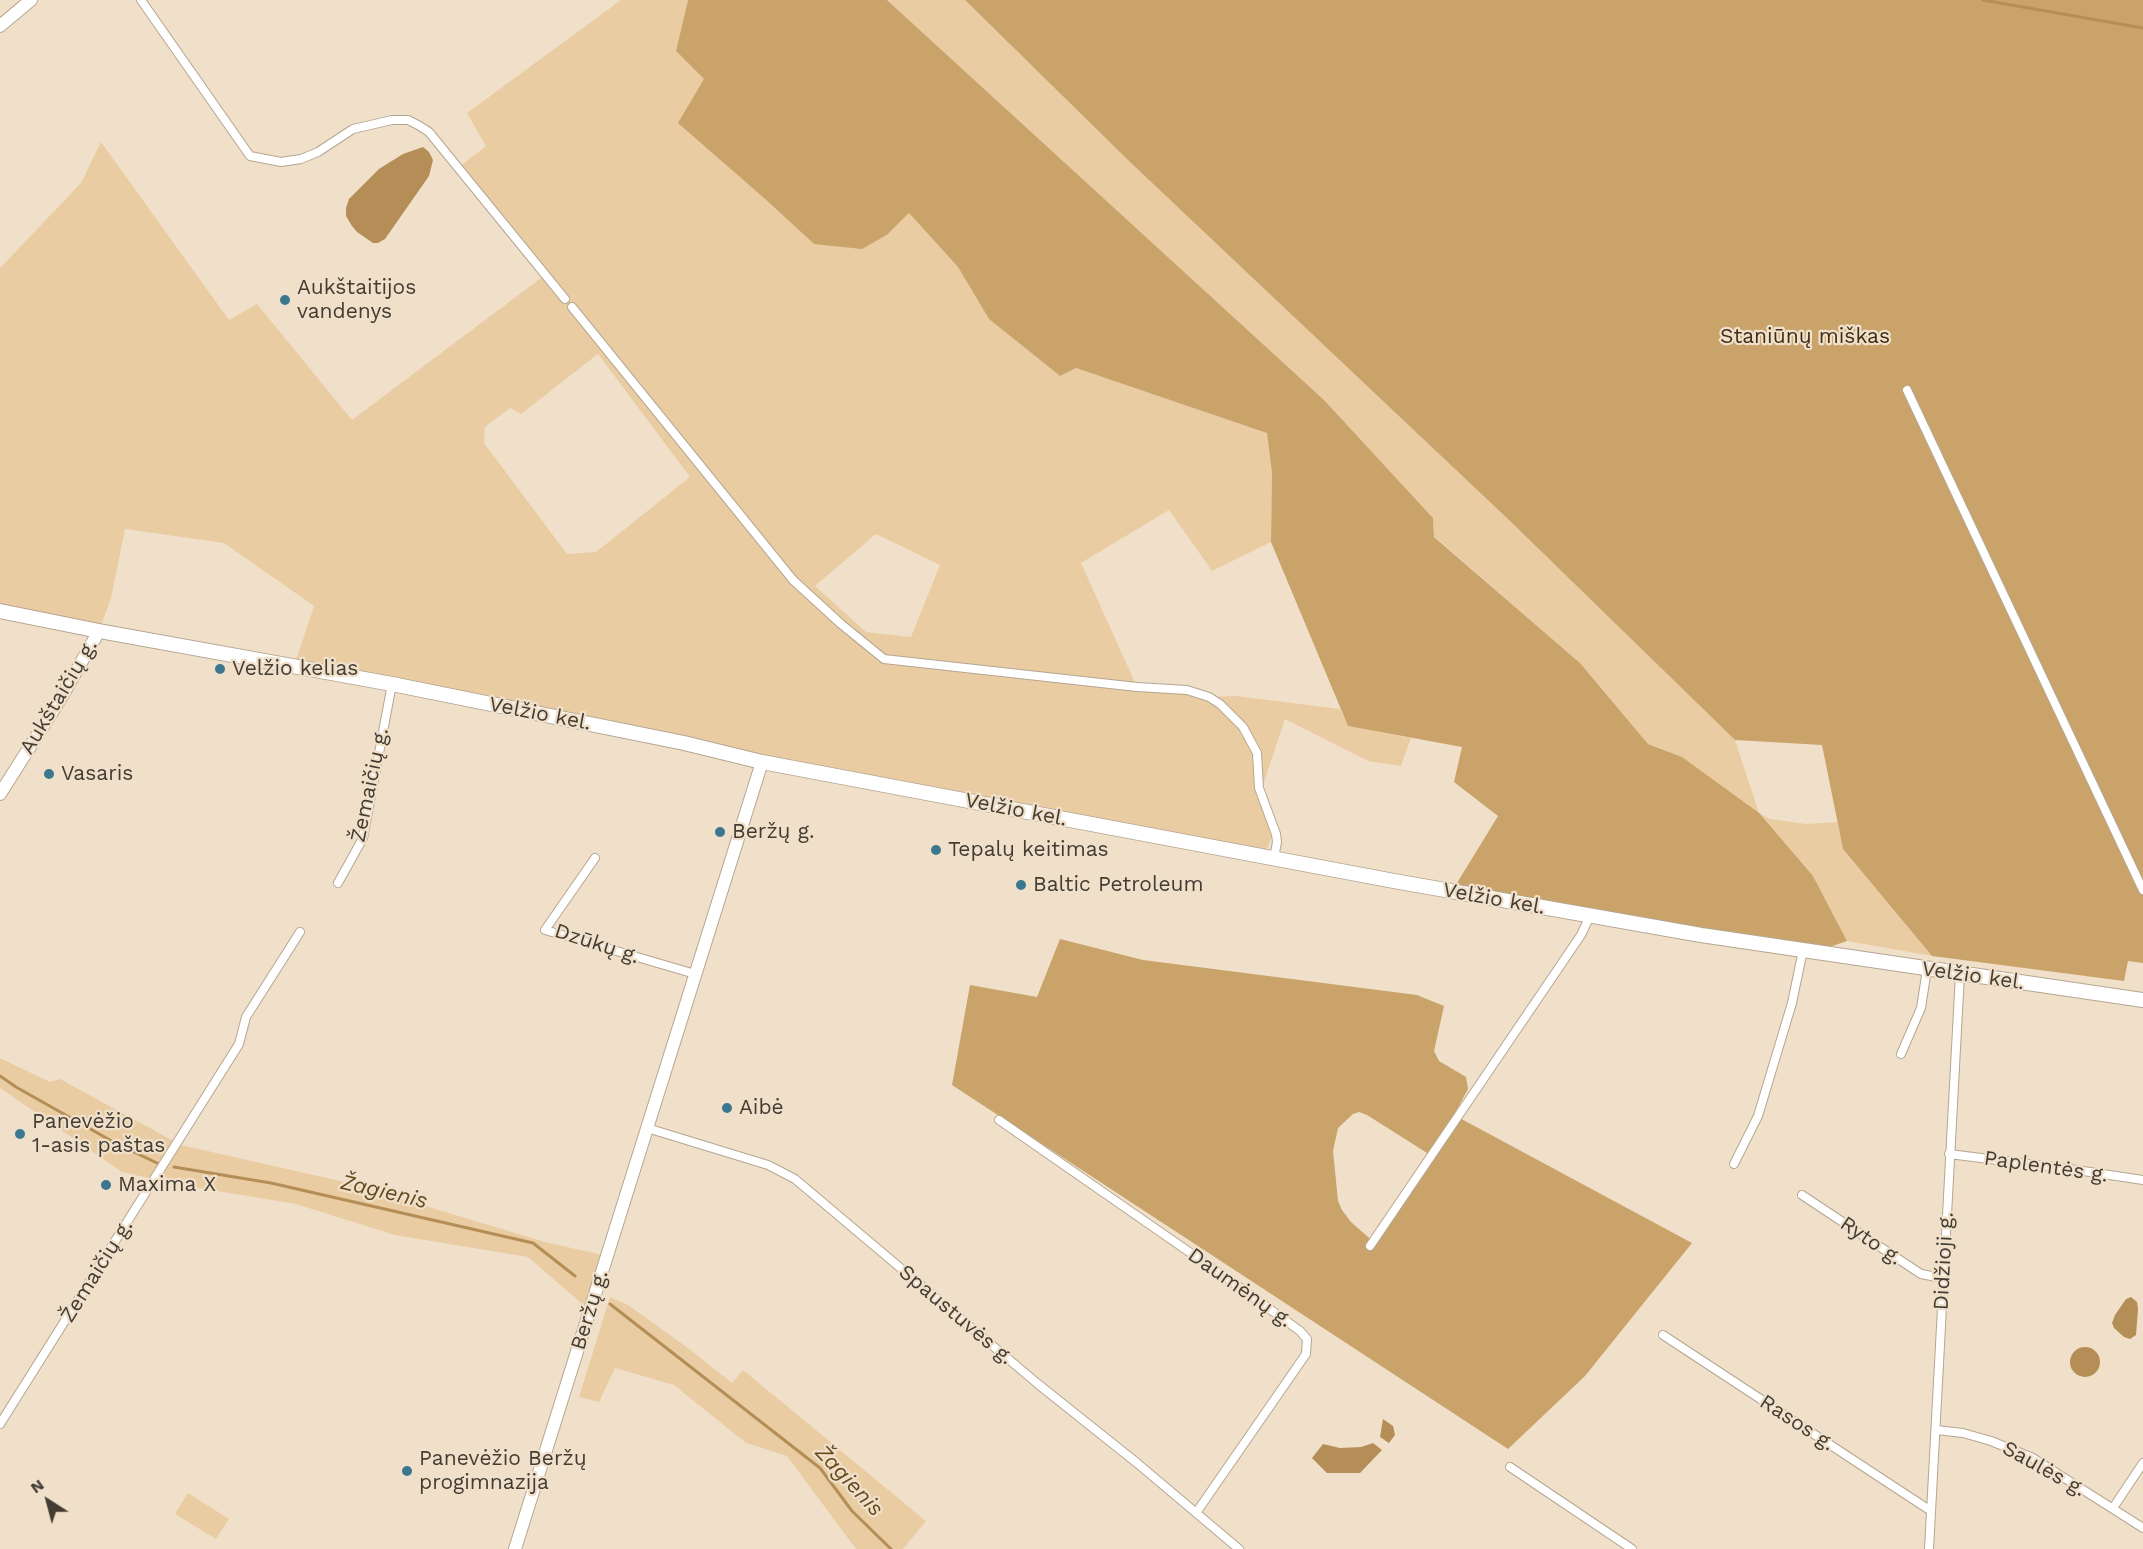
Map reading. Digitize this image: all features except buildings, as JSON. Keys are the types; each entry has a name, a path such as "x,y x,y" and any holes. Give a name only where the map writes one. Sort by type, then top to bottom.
{"main road":[{"path":"0,26 31,0"},
{"name":"Velžio kel.","path":"0,611 392,684 684,742 762,762 1590,916 1701,935 2143,1000"},
{"name":"Aukštaičių g.","path":"0,794 62,696 99,631"},
{"name":"Beržų g.","path":"515,1549 762,762"}],"street":[{"path":"141,0 250,156 281,162 301,159 318,152 361,126 392,120 408,120 429,132 565,299"},
{"path":"572,308 793,580 884,659 1137,687 1187,690 1209,697 1220,704 1243,727 1257,753 1258,788 1276,834 1274,858"},
{"path":"1907,390 2143,890"},
{"name":"Žemaičių g.","path":"338,883 363,838 392,684"},
{"name":"Dzūkų g.","path":"595,858 545,930 695,974"},
{"path":"1370,1246 1581,935 1590,916"},
{"name":"Žemaičių g.","path":"0,1424 239,1044 246,1017 300,932"},
{"path":"1734,1164 1758,1116 1792,1003 1803,950"},
{"path":"1901,1054 1922,1008 1927,969"},
{"name":"Didžioji g.","path":"1929,1549 1960,974"},
{"name":"Daumėnų g.","path":"999,1120 1231,1281 1300,1331 1307,1339 1306,1354 1196,1513"},
{"name":"Spaustuvės g.","path":"647,1128 768,1165 795,1179 1038,1384 1137,1462 1239,1549"},
{"name":"Paplentės g.","path":"1949,1154 2143,1180"},
{"name":"Ryto g.","path":"1802,1195 1921,1274 1942,1278"},
{"name":"Rasos g.","path":"1663,1335 1931,1511"},
{"name":"Saulės g.","path":"1936,1430 1963,1433 2012,1448 2033,1458 2143,1528"},
{"path":"2113,1508 2143,1463"},
{"path":"1510,1467 1632,1549"}],"shaded area":[{"path":"621,0 688,0 676,51 704,79 764,198 814,244 888,234 909,213 958,267 989,319 1060,376 1076,368 1267,432 1272,473 1271,542 1212,571 1169,510 1081,563 1137,687 1209,697 1236,696 1340,709 1348,726 1411,738 1401,766 1368,761 1285,719 1258,800 1273,833 1267,849 1274,858 294,666 314,606 224,543 125,529 111,598 99,631 0,608 0,268 81,183 101,142 229,320 257,304 352,420 545,275 458,168 486,146 467,113","holes":["598,354 690,477 596,552 567,554 484,443 485,427 510,408 521,414","876,534 940,565 911,637 866,632 815,586"]},
{"path":"887,0 965,0 1131,163 1510,521 1735,740 1759,813 1770,819 1806,824 1837,822 1843,849 1932,956 1847,941 1813,876 1682,757 1648,744 1580,663 1434,536 1433,518 1324,400"},
{"path":"423,147 433,160 429,176 385,239 373,243 357,232 346,216 349,199 379,169 403,154"},
{"path":"0,1058 50,1082 60,1079 181,1145 349,1183 545,1242 607,1256 589,1310 528,1257 395,1235 296,1204 175,1184 122,1172 0,1088"},
{"path":"610,1297 628,1305 732,1383 743,1370 926,1521 903,1549 856,1549 787,1456 746,1443 674,1385 615,1368 599,1402 579,1397"},
{"path":"2131,1297 2137,1302 2138,1309 2136,1335 2130,1339 2124,1337 2112,1323 2126,1299"},
{"path":"2085,1347 2091,1348 2099,1356 2099,1368 2091,1376 2085,1377 2079,1376 2071,1368 2070,1362 2071,1356 2079,1348"},
{"path":"1383,1419 1393,1426 1395,1435 1389,1443 1380,1437"},
{"path":"1373,1443 1382,1450 1360,1473 1327,1473 1312,1458 1323,1444 1340,1448 1361,1447"},
{"path":"188,1493 229,1519 216,1539 175,1514"}],"green space":[{"path":"688,0 887,0 1324,400 1433,518 1434,537 1580,663 1648,744 1682,757 1759,813 1813,876 1847,941 1815,952 1452,891 1498,816 1454,782 1462,747 1348,726 1271,542 1272,473 1267,433 1076,368 1060,376 989,319 958,267 909,213 888,234 862,249 814,244 678,123 704,79 676,51"},
{"name":"Staniūnų miškas","path":"965,0 2143,0 2143,963 2128,961 2124,981 1932,956 1843,849 1822,745 1735,740 1510,521 1131,163"},
{"path":"1060,939 1143,960 1417,995 1444,1006 1434,1051 1439,1061 1466,1077 1468,1089 1454,1115 1692,1243 1585,1376 1508,1449 952,1085 970,985 1037,997","holes":["1359,1112 1435,1158 1376,1244 1351,1222 1342,1210 1338,1201 1333,1151 1338,1128 1353,1114"]}],"waterway":[{"path":"1983,0 2143,28"},
{"name":"Žagienis","path":"0,1076 117,1144 157,1163"},
{"name":"Žagienis","path":"174,1167 271,1183 533,1243 575,1276"},
{"name":"Žagienis","path":"610,1304 820,1468 852,1511 891,1549"}],"place":[{"name":"Aukštaitijos vandenys","path":"285,300"},
{"name":"Velžio kelias","path":"220,669"},
{"name":"Vasaris","path":"49,774"},
{"name":"Beržų g.","path":"720,832"},
{"name":"Tepalų keitimas","path":"936,850"},
{"name":"Baltic Petroleum","path":"1021,885"},
{"name":"Aibė","path":"727,1108"},
{"name":"Panevėžio 1-asis paštas","path":"20,1134"},
{"name":"Maxima X","path":"106,1185"},
{"name":"Panevėžio Beržų progimnazija","path":"407,1471"}]}
